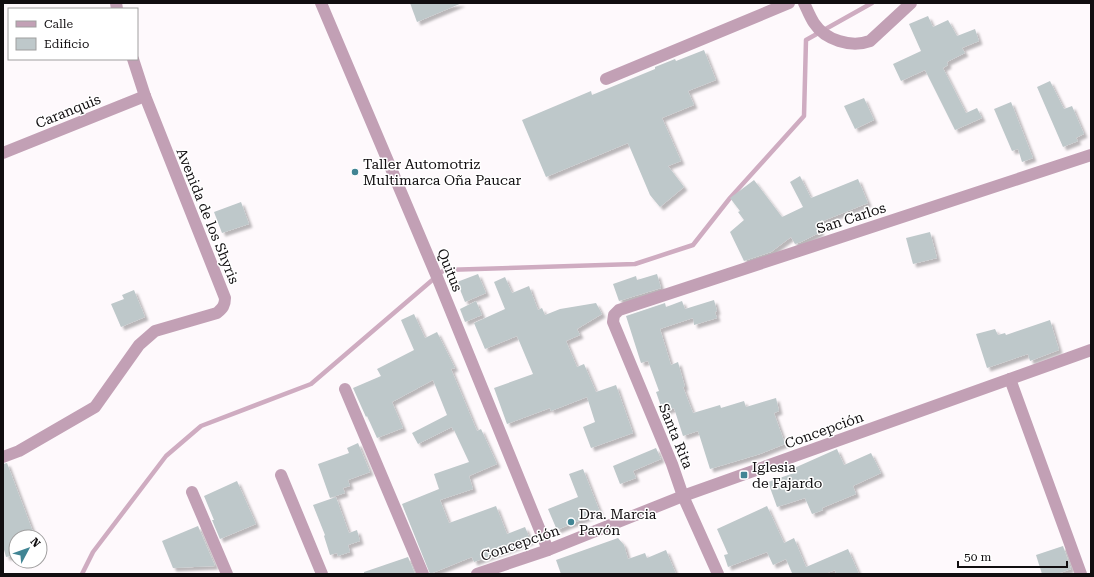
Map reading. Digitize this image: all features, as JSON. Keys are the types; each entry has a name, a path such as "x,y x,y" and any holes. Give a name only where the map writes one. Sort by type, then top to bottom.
{"street":[{"name":"Quitus","path":"322,3 434,270 548,550"},
{"path":"606,79 789,3"},
{"path":"804,3 814,23 827,36 849,43 863,43 870,41 912,3"},
{"name":"Avenida de los Shyris","path":"3,457 19,451 95,407 139,345 155,331 217,313 222,309 224,303 225,298 145,96 133,60"},
{"name":"Caranquis","path":"3,153 145,96"},
{"name":"San Carlos","path":"619,310 1091,155"},
{"name":"Santa Rita","path":"619,310 614,315 613,322 672,464 683,496 718,574"},
{"name":"Concepción","path":"478,574 548,550 683,496 1091,350"},
{"path":"1010,379 1081,574"},
{"path":"345,389 423,574"},
{"path":"281,475 322,574"},
{"path":"192,492 227,574"}],"building":[{"path":"410,3 462,3 417,22"},
{"path":"928,16 933,27 948,20 957,36 975,29 979,41 962,48 965,53 947,62 948,65 943,68 966,113 977,108 982,118 955,130 925,70 901,81 893,64 921,51 909,24"},
{"path":"704,50 716,80 688,91 694,105 662,118 681,161 668,166 684,187 660,207 650,195 628,143 546,177 522,120 591,91 592,95 655,69 655,67 675,59 676,61"},
{"path":"1050,81 1064,109 1072,106 1084,134 1076,138 1078,141 1063,147 1037,87"},
{"path":"864,98 874,120 855,129 844,106"},
{"path":"1011,102 1033,158 1022,162 1018,149 1012,151 994,109"},
{"path":"800,176 811,198 858,179 868,203 823,221 825,226 819,229 821,232 801,242 795,244 791,237 771,252 744,261 730,232 744,220 738,212 740,211 730,198 754,180 782,217 803,207 790,182"},
{"path":"241,202 249,224 222,233 214,212"},
{"path":"930,232 937,258 913,264 906,238"},
{"path":"478,274 486,293 465,302 457,282"},
{"path":"657,274 661,288 619,301 613,284 636,276 637,280"},
{"path":"505,277 512,293 529,286 538,310 542,308 545,315 560,309 596,303 602,314 577,329 580,335 566,341 577,367 584,364 596,392 616,385 633,433 591,448 583,427 595,422 587,397 551,411 550,408 507,424 494,388 533,374 517,336 485,349 474,323 505,309 494,282"},
{"path":"134,290 145,317 121,327 111,304 124,299 122,295"},
{"path":"714,300 717,318 694,325 693,318 660,329 671,365 678,362 685,387 683,387 693,413 720,405 721,408 744,401 746,407 776,398 779,411 774,413 785,444 760,454 710,469 698,431 683,436 674,408 663,412 656,392 659,391 648,361 641,363 626,316 665,303 666,307 682,301 685,309"},
{"path":"476,301 482,315 465,322 460,309"},
{"path":"414,314 425,338 437,332 455,368 451,369 477,431 481,429 497,464 469,476 473,489 440,500 449,523 496,506 507,534 525,527 531,541 474,562 472,557 430,574 402,504 439,489 434,474 469,462 452,427 418,444 412,433 447,415 433,380 392,402 403,428 377,438 353,388 381,376 377,369 414,350 401,320"},
{"path":"1050,320 1059,350 1030,361 1028,354 987,368 976,334 995,329 998,335 1005,333 1006,335"},
{"path":"358,443 370,472 348,480 350,486 343,488 345,493 330,498 318,464 349,453 347,448"},
{"path":"656,448 661,459 633,471 636,478 620,484 613,466"},
{"path":"837,449 844,465 871,453 881,473 853,486 856,494 822,508 823,510 812,514 805,498 777,507 768,482 794,473 792,469"},
{"path":"7,463 32,529 8,529 8,557 6,557 3,546 3,464"},
{"path":"583,469 600,512 557,530 548,509 578,497 569,474"},
{"path":"237,481 256,524 220,539 204,496"},
{"path":"336,497 349,533 357,530 360,541 348,545 350,552 338,556 337,553 330,555 324,536 325,535 313,505"},
{"path":"767,506 784,543 794,538 806,567 848,549 859,574 836,574 835,570 825,574 789,574 792,573 786,559 773,565 767,552 728,567 724,555 728,554 717,529"},
{"path":"198,526 215,566 173,568 162,541"},
{"path":"618,538 624,545 628,559 645,553 647,558 666,550 676,574 561,574 556,560"},
{"path":"1063,546 1071,569 1057,574 1042,574 1036,555"},
{"path":"408,557 415,574 364,574 364,572"}],"waterway":[{"path":"82,574 93,552 166,456 201,426 311,384 444,270 635,264 693,245 730,198 804,116 806,40 872,3"}],"place":[{"name":"Taller Automotriz Multimarca Oña Paucar","path":"355,172"},
{"name":"Iglesia de Fajardo","path":"744,475"},
{"name":"Dra. Marcia Pavón","path":"571,522"}]}
